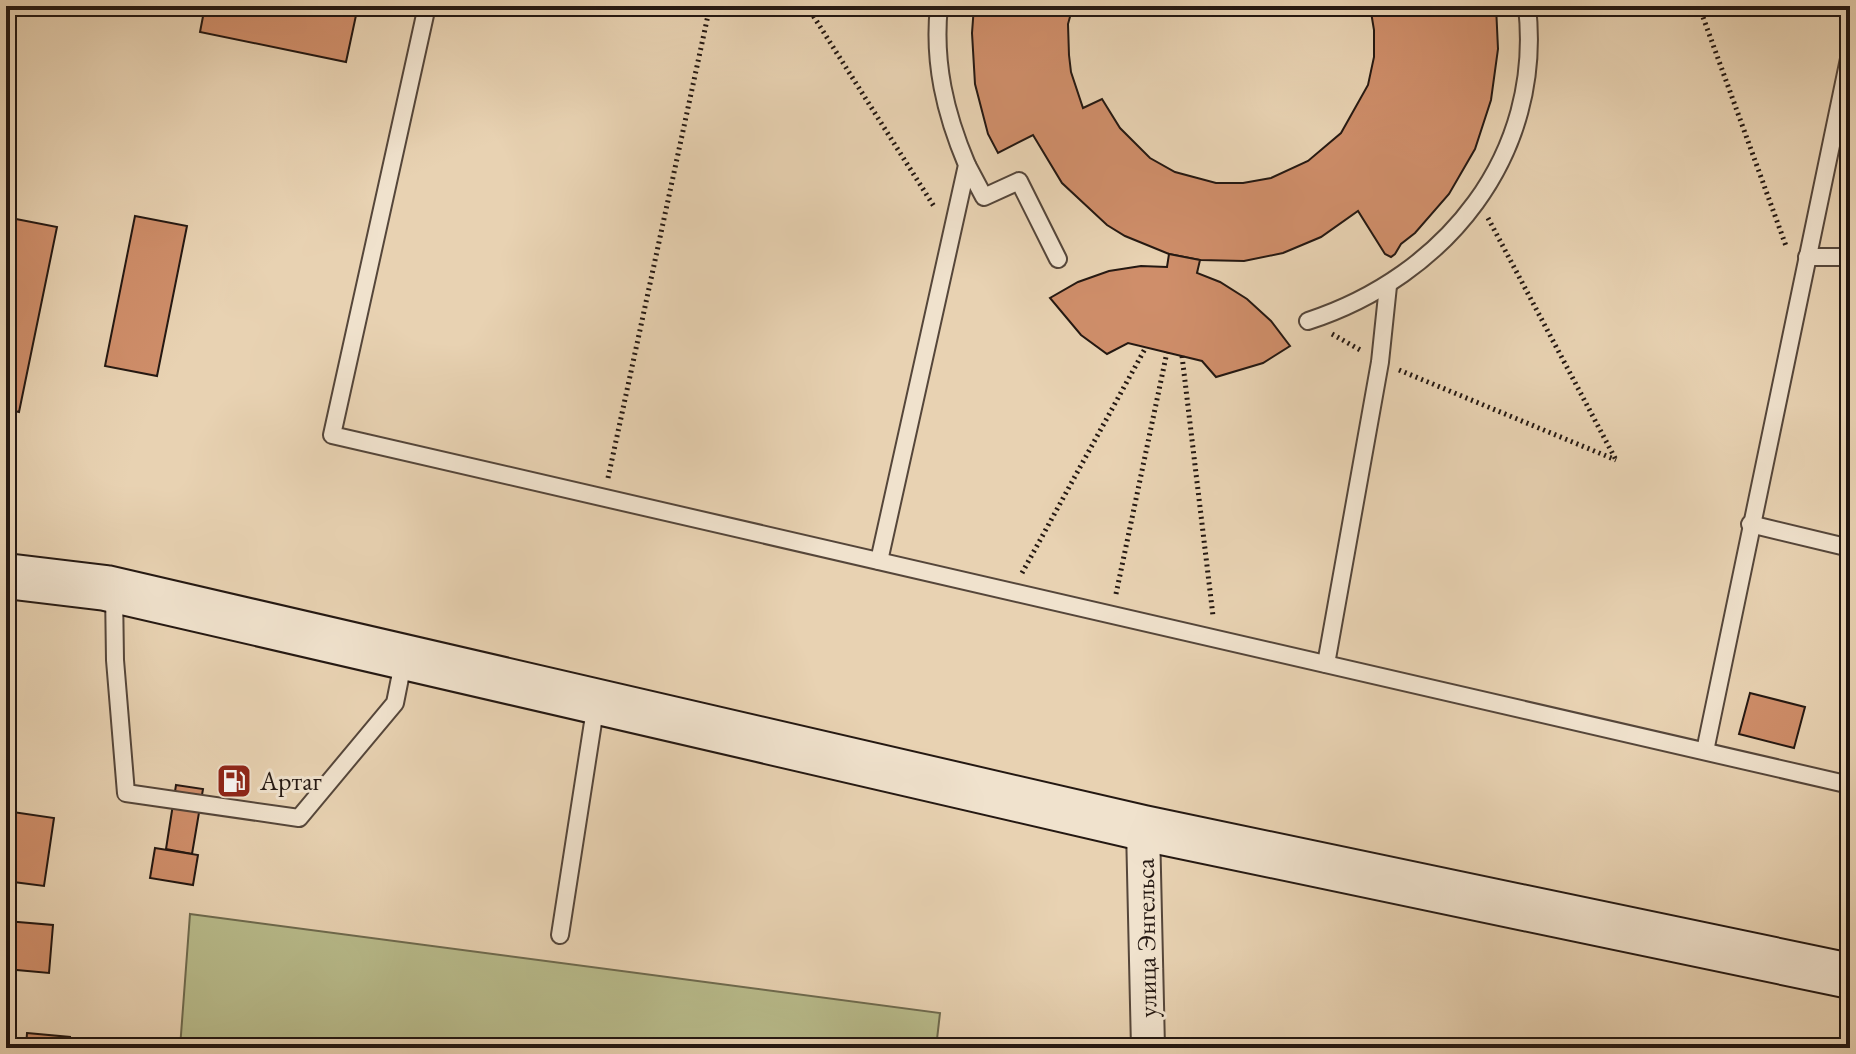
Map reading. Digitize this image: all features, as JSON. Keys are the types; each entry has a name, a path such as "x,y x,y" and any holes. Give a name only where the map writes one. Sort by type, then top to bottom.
{"main road":[{"path":"6,576 114,590 1143,828 1850,976"}],"street":[{"name":"улица Энгельса","path":"1143,828 1148,1048"}],"lane":[{"path":"427,6 332,435 1850,785"},
{"path":"939,6 937,53 947,110 967,165 984,197"},
{"path":"1308,321 1336,312 1388,286 1434,251 1478,199 1502,157 1521,102 1529,44 1527,6"},
{"path":"1705,751 1850,54"},
{"path":"879,561 967,165"},
{"path":"956,213 1019,181 1058,259"},
{"path":"1807,257 1847,257 1850,250"},
{"path":"1326,664 1380,362 1388,286"},
{"path":"1750,524 1850,548"},
{"path":"114,590 115,660 126,793 299,818 395,703 404,657"},
{"path":"560,935 597,701"}],"path":[{"path":"604,498 710,6"},
{"path":"807,6 952,234"},
{"path":"1699,6 1801,287"},
{"path":"1308,321 1380,362 1616,460 1478,199"},
{"path":"1012,592 1146,347"},
{"path":"1111,614 1167,352"},
{"path":"1182,356 1216,637"}],"green space":[{"path":"190,914 940,1013 936,1048 180,1048"}],"building":[{"path":"205,6 358,6 346,62 200,32"},
{"path":"974,6 1073,6 1068,24 1069,55 1071,72 1083,108 1102,99 1120,128 1150,158 1175,172 1216,183 1243,183 1271,178 1308,161 1341,133 1368,85 1374,57 1370,6 1496,6 1498,49 1491,100 1475,149 1449,194 1391,257 1385,254 1358,211 1321,237 1283,253 1244,261 1200,260 1169,254 1107,225 1062,183 1033,135 998,153 988,134 975,84"},
{"path":"135,216 187,226 157,376 105,366"},
{"path":"16,219 57,227 19,412 6,409 6,265"},
{"path":"1169,254 1200,260 1197,273 1220,282 1247,299 1271,321 1290,346 1263,363 1216,377 1202,361 1128,343 1107,354 1081,335 1050,298 1078,282 1109,271 1141,266 1167,267"},
{"path":"1750,693 1805,707 1794,748 1739,734"},
{"path":"176,785 203,789 192,854 166,849"},
{"path":"6,811 54,818 44,886 6,881"},
{"path":"155,848 198,855 193,885 150,878"},
{"path":"6,921 53,925 49,973 6,969"},
{"path":"27,1033 70,1037 69,1048 26,1048"}],"place":[{"name":"Артаг","path":"234,781"}]}
